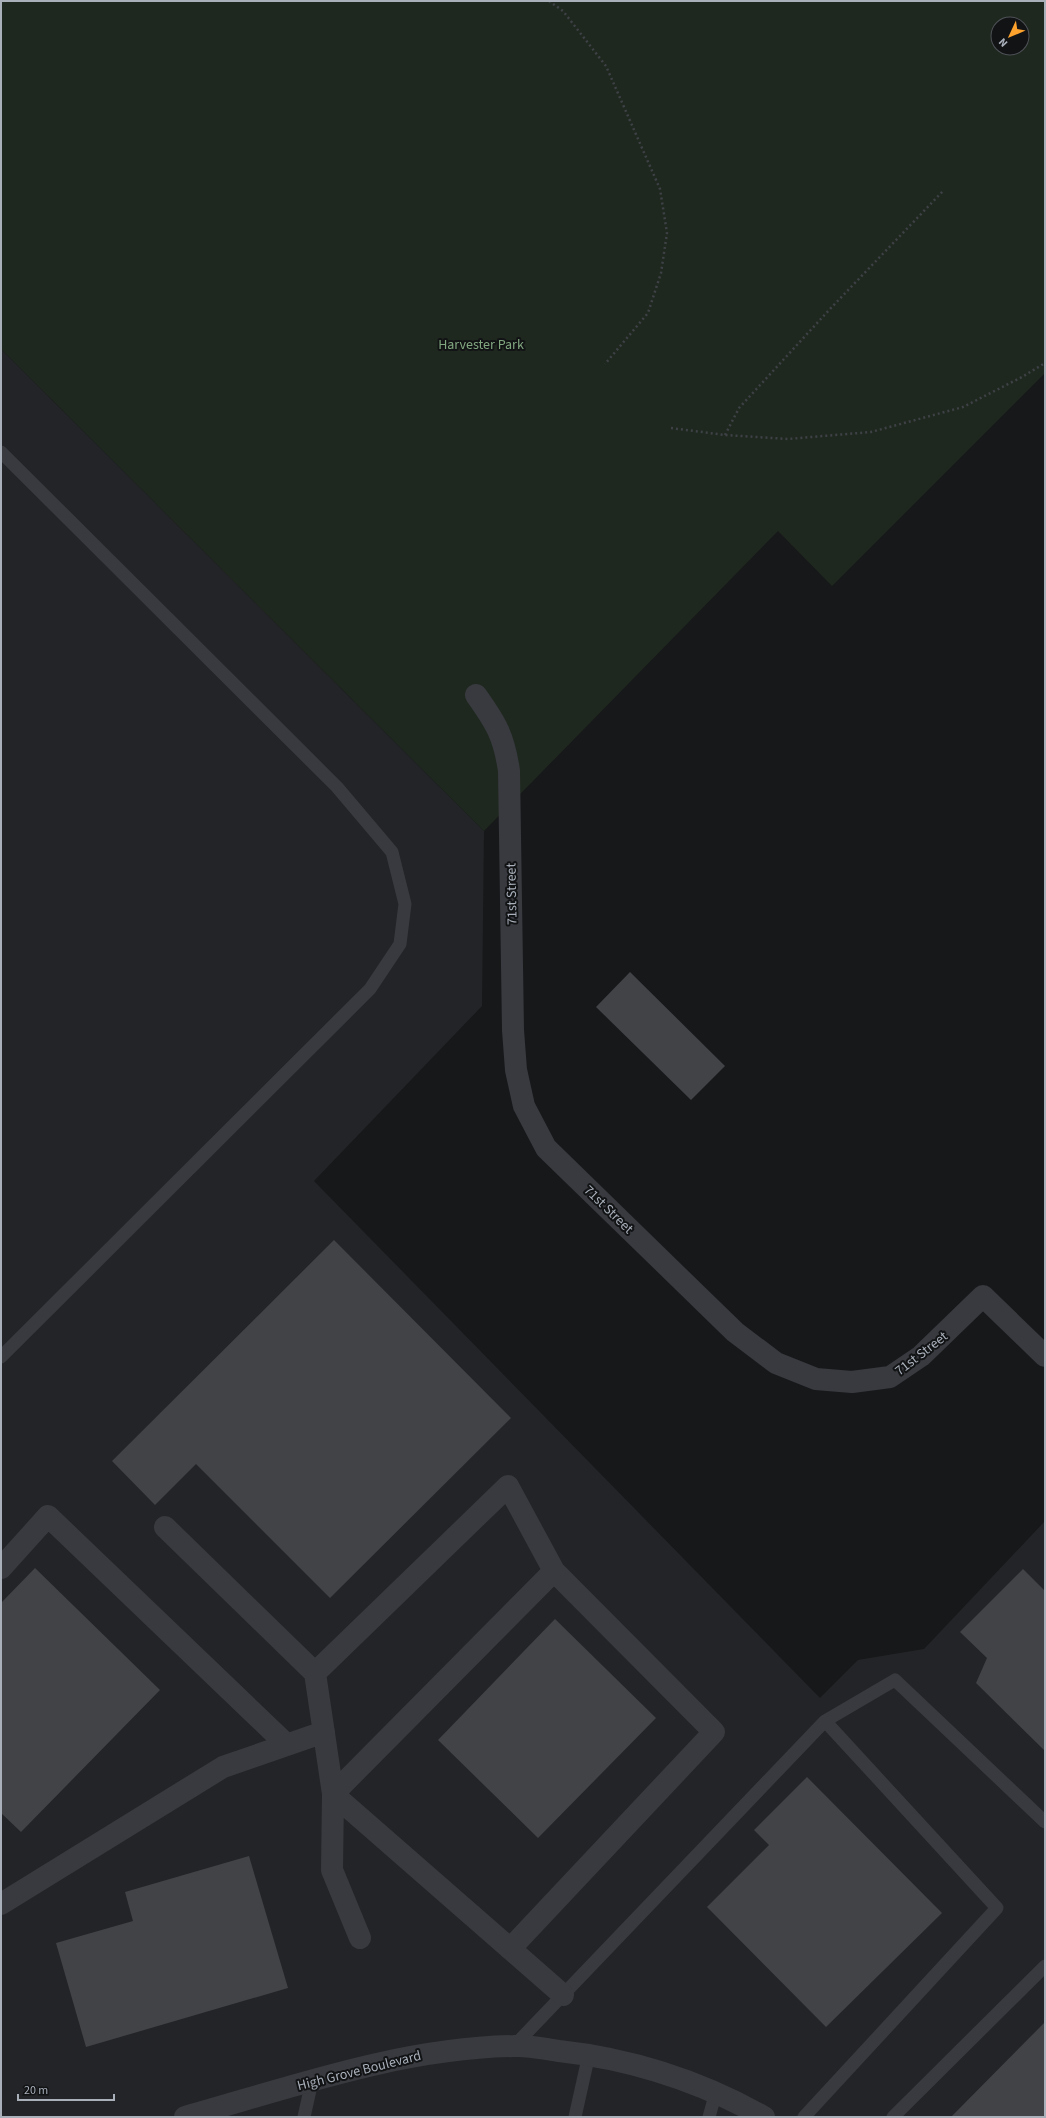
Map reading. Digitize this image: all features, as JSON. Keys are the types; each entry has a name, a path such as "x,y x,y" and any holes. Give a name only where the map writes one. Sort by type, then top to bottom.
{"street":[{"name":"71st Street","path":"476,694 497,724 506,747 509,771 516,1070 524,1106 546,1148 735,1332 776,1363 816,1379 852,1382 890,1377 921,1356 983,1296 1045,1356"},
{"path":"315,1673 508,1486 554,1571 714,1732 510,1949"},
{"path":"1,1568 48,1516 287,1745"},
{"path":"165,1527 315,1673 333,1794 332,1870 360,1938"},
{"path":"333,1794 554,1571"},
{"path":"1,1904 223,1767 324,1732"},
{"path":"333,1794 563,1996"},
{"name":"High Grove Boulevard","path":"185,2117 213,2113 312,2081 382,2062 431,2053 515,2046 589,2054 628,2062 666,2073 716,2092 764,2117"}],"lane":[{"path":"1,452 337,787 392,852 405,904 400,944 370,989 1,1357"},
{"path":"515,2046 825,1722 895,1680 1045,1822"},
{"path":"804,2117 997,1908 825,1722"},
{"path":"893,2117 1045,1966"},
{"path":"575,2117 589,2054"},
{"path":"304,2117 312,2081"},
{"path":"709,2117 716,2092"}],"path":[{"path":"549,1 563,11 606,66 660,189 667,233 661,273 648,313 605,364"},
{"path":"725,435 739,408 830,309 944,190"},
{"path":"672,428 725,435 788,439 872,432 963,407 1022,377 1045,363"}],"shaded area":[{"path":"1,349 484,831 482,1006 314,1181 820,1698 858,1660 924,1649 1045,1521 1045,2117 1,2117"}],"green space":[{"name":"Harvester Park","path":"1,1 1045,1 1045,373 832,586 778,531 484,831 1,349"}],"building":[{"path":"630,972 725,1066 691,1100 596,1007"},
{"path":"334,1240 511,1418 330,1598 196,1464 155,1505 112,1461"},
{"path":"35,1568 160,1690 21,1832 1,1813 1,1603"},
{"path":"1023,1569 1045,1591 1045,1751 976,1683 987,1658 960,1632"},
{"path":"555,1619 656,1718 538,1838 438,1740"},
{"path":"807,1777 942,1913 826,2027 707,1907 769,1845 754,1830"},
{"path":"249,1856 288,1988 86,2047 56,1943 133,1921 125,1892"},
{"path":"1045,2022 1045,2117 951,2117"}]}
